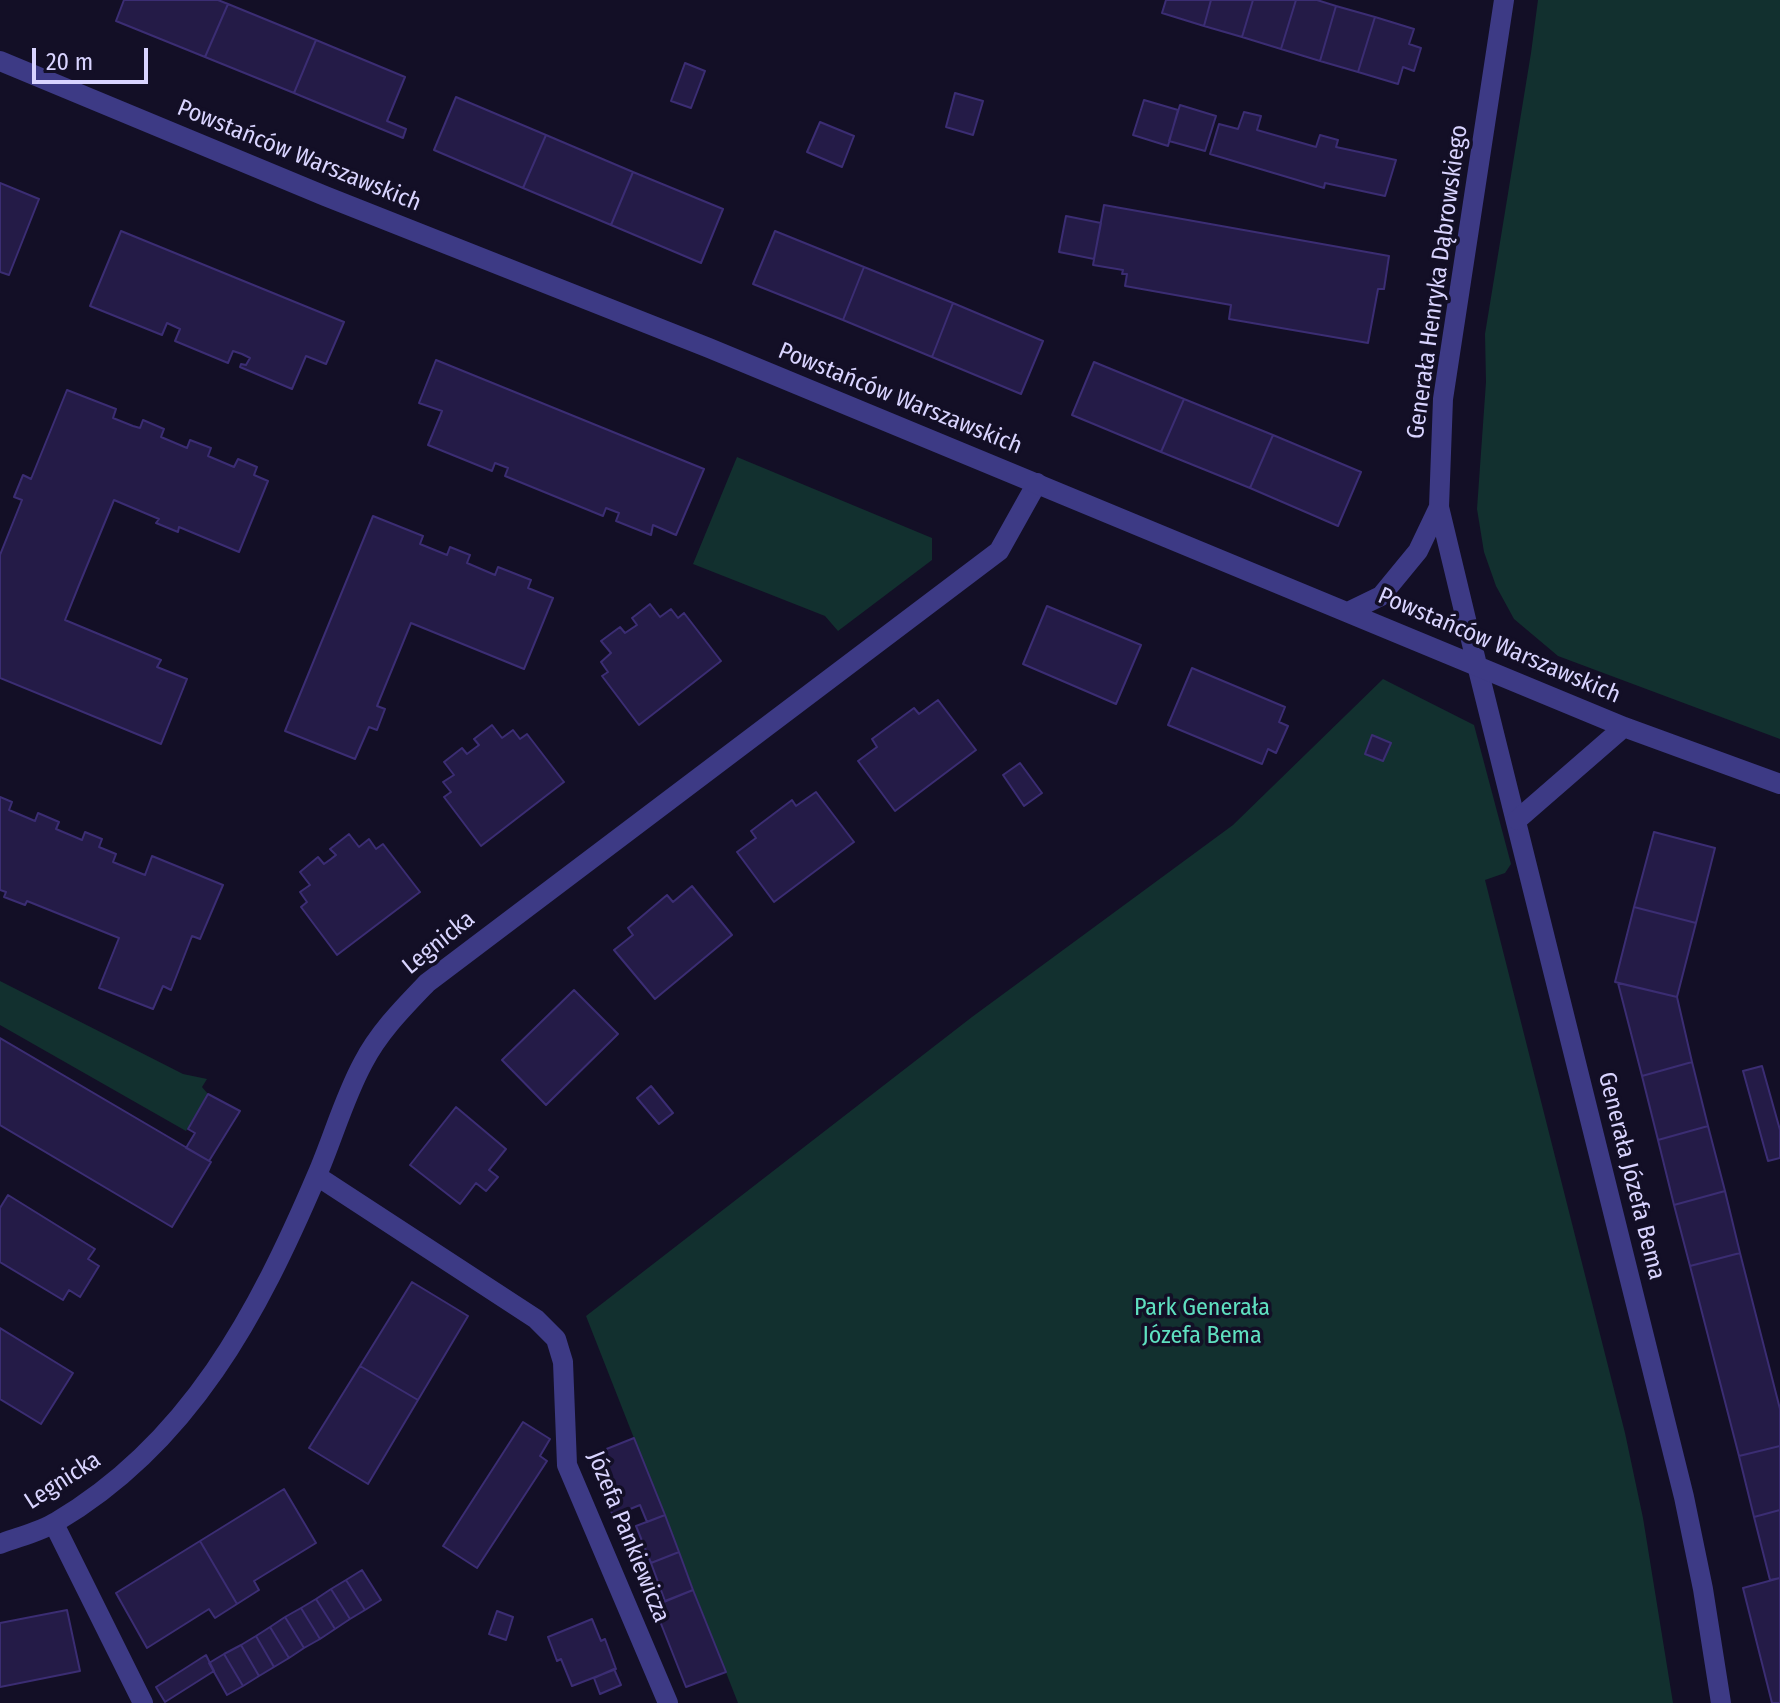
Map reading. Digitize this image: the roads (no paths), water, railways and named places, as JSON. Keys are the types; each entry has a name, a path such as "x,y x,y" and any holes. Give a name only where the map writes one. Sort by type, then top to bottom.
{"street":[{"name":"Generała Henryka Dąbrowskiego","path":"1477,665 1439,507 1443,399 1504,0"},
{"name":"Powstańców Warszawskich","path":"0,61 325,196 709,348 1624,727 1780,784"},
{"name":"Legnicka","path":"0,1544 54,1524 98,1494 159,1442 200,1394 239,1334 278,1261 317,1176 362,1064 389,1022 427,983 999,551 1037,483"},
{"path":"1348,612 1381,596 1418,551 1439,507"},
{"name":"Generała Józefa Bema","path":"1477,665 1684,1497 1721,1703"},
{"path":"1517,820 1624,727"},
{"name":"Józefa Pankiewicza","path":"317,1176 536,1319 556,1339 563,1362 567,1465 668,1703"},
{"path":"54,1524 143,1703"}],"park label":[{"name":"Park Generała Józefa Bema","path":"1202,1322"}]}
